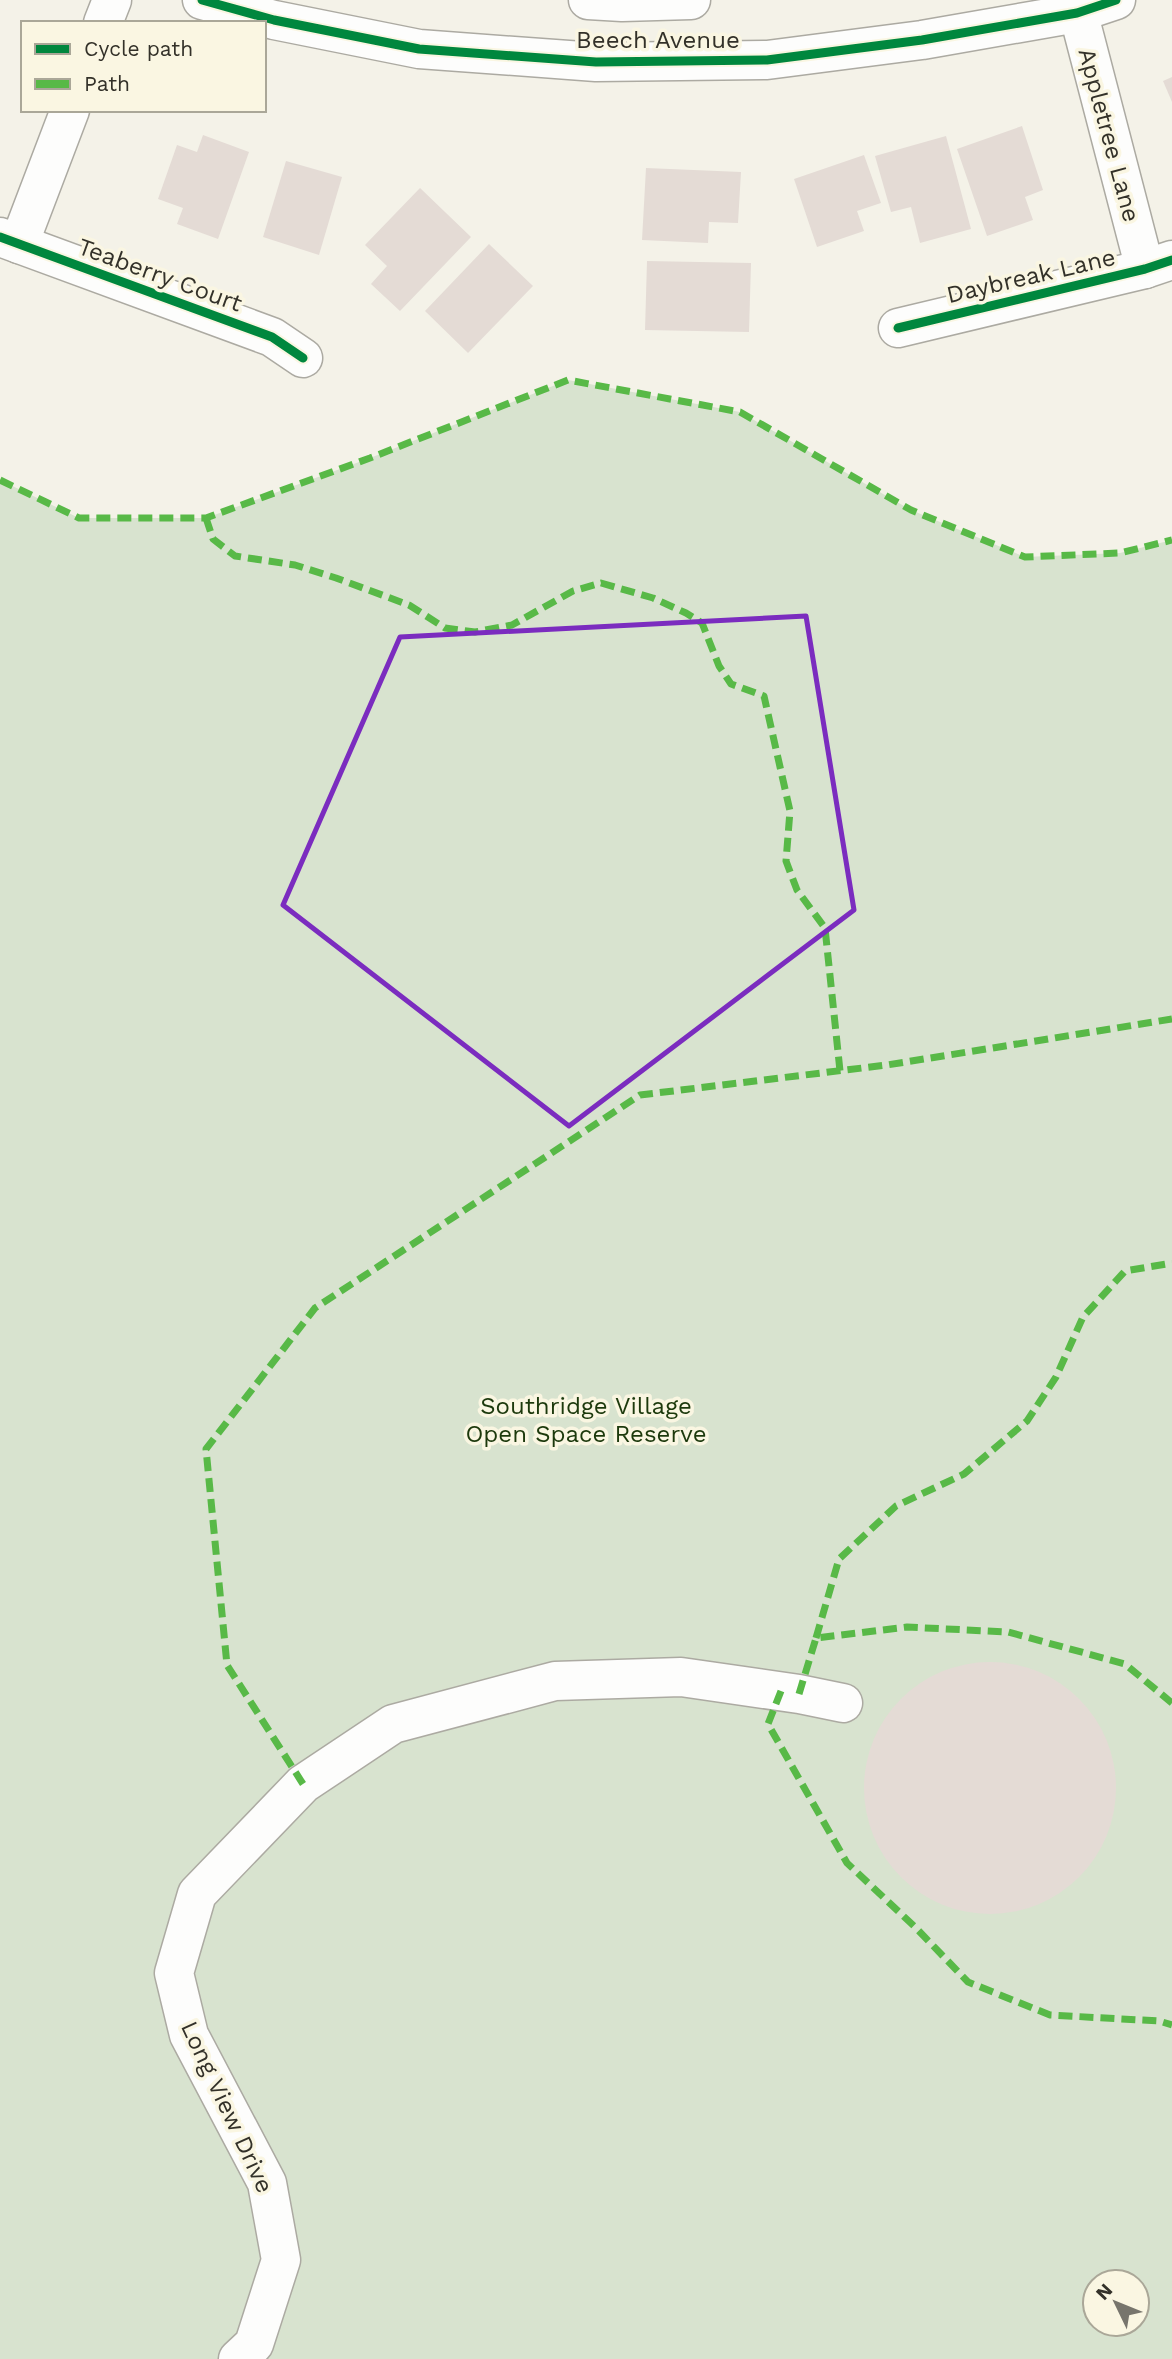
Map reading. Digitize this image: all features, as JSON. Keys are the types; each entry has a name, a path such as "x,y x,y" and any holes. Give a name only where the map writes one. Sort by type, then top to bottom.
{"street":[{"path":"104,21 112,0"},
{"name":"Beech Avenue","path":"202,0 274,20 419,48 596,62 767,60 922,40 1115,0"},
{"name":"Beech Avenue","path":"588,0 691,0"},
{"name":"Appletree Lane","path":"1076,6 1158,265"},
{"path":"10,240 69,112"},
{"name":"Teaberry Court","path":"10,240 272,337 303,358"},
{"name":"Daybreak Lane","path":"898,328 1158,265"},
{"name":"Long View Drive","path":"239,2359 254,2344 281,2260 267,2183 188,2035 174,1973 197,1894 303,1784 393,1724 555,1681 681,1677 844,1703"}],"highlighted area":[{"path":"806,616 854,910 569,1126 283,905 400,637"}],"green space":[{"name":"Southridge Village Open Space Reserve","path":"568,380 740,412 911,510 1025,557 1120,553 1172,540 1172,2359 0,2359 0,480 79,518 206,518 370,458"}],"building":[{"path":"1172,77 1172,102 1163,81"},
{"path":"1022,126 1043,190 1025,197 1033,220 987,236 957,149"},
{"path":"203,135 249,152 218,239 177,224 183,208 158,199 177,145 197,152"},
{"path":"946,136 971,229 920,243 911,207 891,212 875,156"},
{"path":"864,155 881,203 857,211 864,231 817,247 794,179"},
{"path":"286,161 342,177 319,255 263,237"},
{"path":"646,168 741,172 738,223 709,222 708,243 642,240"},
{"path":"420,188 471,237 400,311 371,284 387,266 365,245"},
{"path":"489,244 533,286 468,353 425,311"},
{"path":"647,261 751,263 749,332 645,330"},
{"path":"990,1662 1027,1667 1060,1683 1079,1699 1095,1718 1111,1751 1116,1788 1111,1825 1095,1858 1079,1877 1060,1893 1027,1909 990,1914 953,1909 920,1893 901,1877 885,1858 869,1825 864,1788 869,1751 885,1718 901,1699 920,1683 953,1667"}],"marked path":[{"path":"0,480 79,518 206,518 370,458 568,380 740,412 911,510 1025,557 1120,553 1172,540"},
{"path":"206,518 213,539 235,556 295,565 336,578 409,605 445,628 475,632 512,625 573,591 601,583 653,598 702,623 719,666 731,684 764,696 790,811 786,861 797,890 825,928 840,1071"},
{"path":"303,1784 227,1665 206,1449 315,1308 640,1095 887,1065 1172,1019"},
{"path":"816,1638 839,1559 896,1506 964,1474 1027,1421 1056,1377 1083,1317 1125,1271 1172,1263"},
{"path":"799,1694 816,1638 907,1627 1008,1632 1125,1664 1172,1703"},
{"path":"781,1691 768,1724 847,1863 968,1982 1050,2015 1159,2021 1172,2025"}],"cycle path":[{"path":"202,0 274,20 419,49 596,62 767,60 922,40 1077,13 1116,0"},
{"path":"0,237 272,337 303,358"},
{"path":"898,328 1145,269 1172,260"}]}
